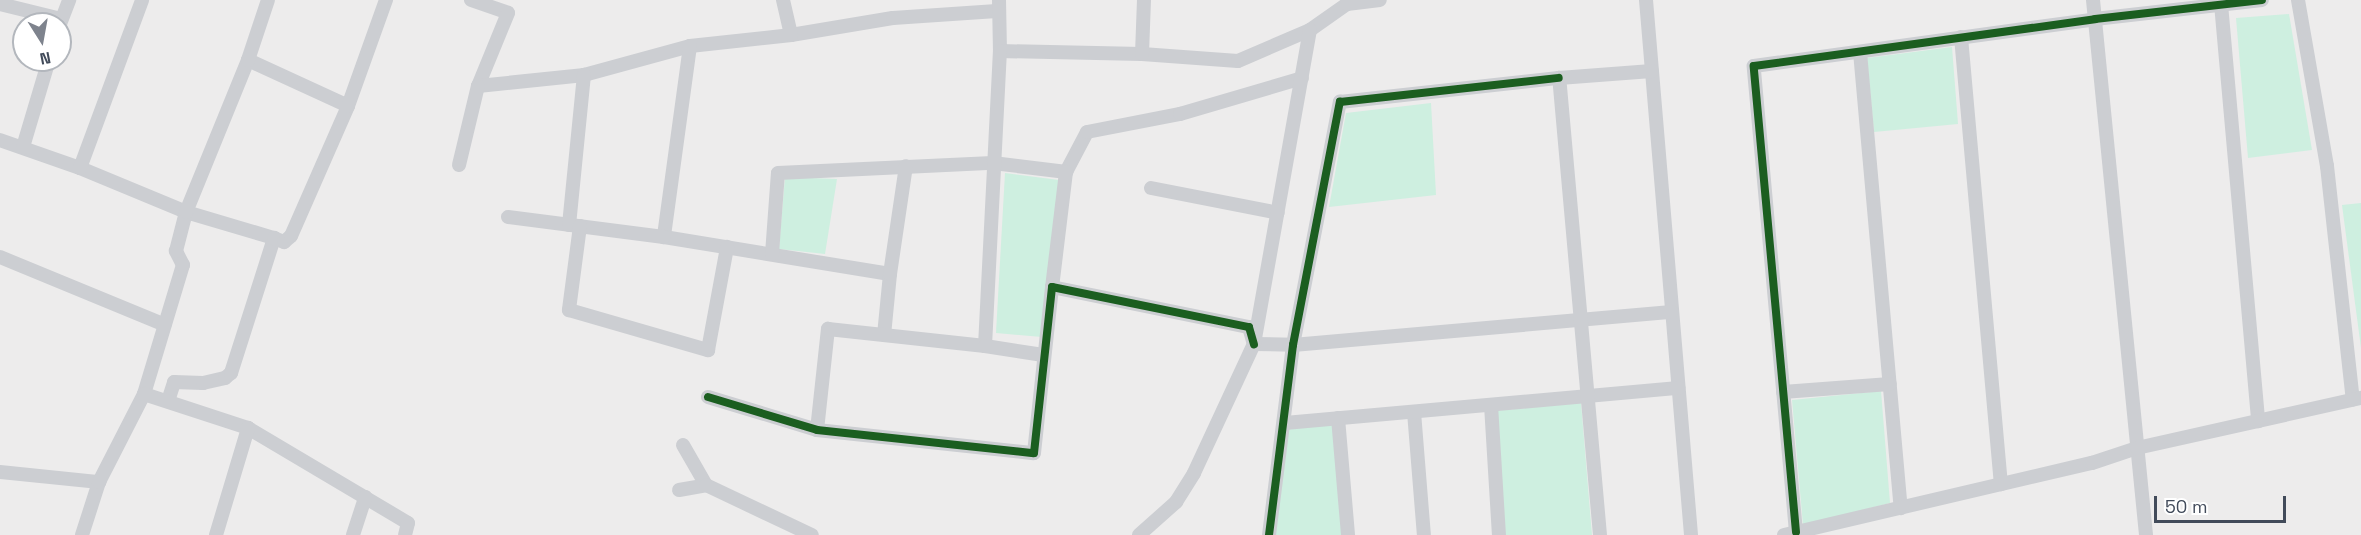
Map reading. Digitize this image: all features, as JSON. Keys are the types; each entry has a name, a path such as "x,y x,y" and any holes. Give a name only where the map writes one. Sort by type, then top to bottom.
{"street":[{"path":"81,168 142,0"},
{"path":"82,535 99,482 144,394 183,265 176,251 186,212 248,60 268,0"},
{"path":"0,140 81,168 186,212 284,242 291,236 348,106 386,0"},
{"path":"459,165 478,86 508,13 471,0"},
{"path":"783,0 791,35"},
{"path":"1142,54 1144,0"},
{"path":"1000,51 1142,54 1238,61 1310,30 1347,4 1380,0"},
{"path":"1646,0 1691,535"},
{"path":"2093,0 2146,535"},
{"path":"2262,0 2095,18 1754,66 1784,392 1790,534 2092,463 2137,448 2357,399 2327,166 2298,0"},
{"path":"0,4 28,12"},
{"path":"2221,4 2258,421"},
{"path":"478,86 584,75 690,46 791,35 893,18 998,6 1000,51 985,346"},
{"path":"1139,535 1176,502 1194,473 1254,344 1310,30"},
{"path":"1961,37 2001,484"},
{"path":"664,237 690,46"},
{"path":"1860,52 1901,508"},
{"path":"248,60 348,106"},
{"path":"1269,535 1285,423 1293,345 1340,102 1559,78 1652,71"},
{"path":"22,147 45,72"},
{"path":"584,75 569,310 708,350 727,247"},
{"path":"708,397 817,430 1034,453 1043,355 1065,172 1088,132 1180,114 1302,78"},
{"path":"1559,78 1600,535"},
{"path":"772,254 778,173 993,163 1065,172"},
{"path":"884,335 890,274 906,166"},
{"path":"1151,188 1278,213"},
{"path":"508,217 664,237 890,274"},
{"path":"168,401 174,382 203,382 225,378 231,373 273,238"},
{"path":"0,257 165,325"},
{"path":"1052,287 1249,327 1254,344"},
{"path":"1254,344 1293,345 1672,312"},
{"path":"817,430 828,329 985,346 1043,355"},
{"path":"1784,392 1890,384"},
{"path":"1285,423 1678,388"},
{"path":"144,394 248,428 408,523 405,535"},
{"path":"1491,405 1499,535"},
{"path":"1414,412 1424,535"},
{"path":"1338,418 1348,535"},
{"path":"216,535 248,428"},
{"path":"683,445 706,485 812,535"},
{"path":"0,472 99,482"},
{"path":"680,490 706,485"},
{"path":"353,535 365,497"}],"green space":[{"path":"2289,14 2312,150 2248,158 2236,18"},
{"path":"1952,47 1958,124 1874,132 1867,58"},
{"path":"1431,103 1436,195 1329,207 1346,113"},
{"path":"1005,173 1059,180 1042,337 996,333"},
{"path":"785,177 837,179 825,254 779,249"},
{"path":"2361,203 2361,348 2342,205"},
{"path":"1881,391 1890,503 1803,525 1792,400"},
{"path":"1581,403 1592,535 1503,535 1492,411"},
{"path":"1288,423 1333,424 1342,535 1273,535"}],"cycle path":[{"path":"1796,532 1754,66 2095,19 2262,0"},
{"path":"1269,535 1293,345 1340,102 1559,78"},
{"path":"708,397 817,430 1034,453 1052,287 1249,327 1254,344"}]}
